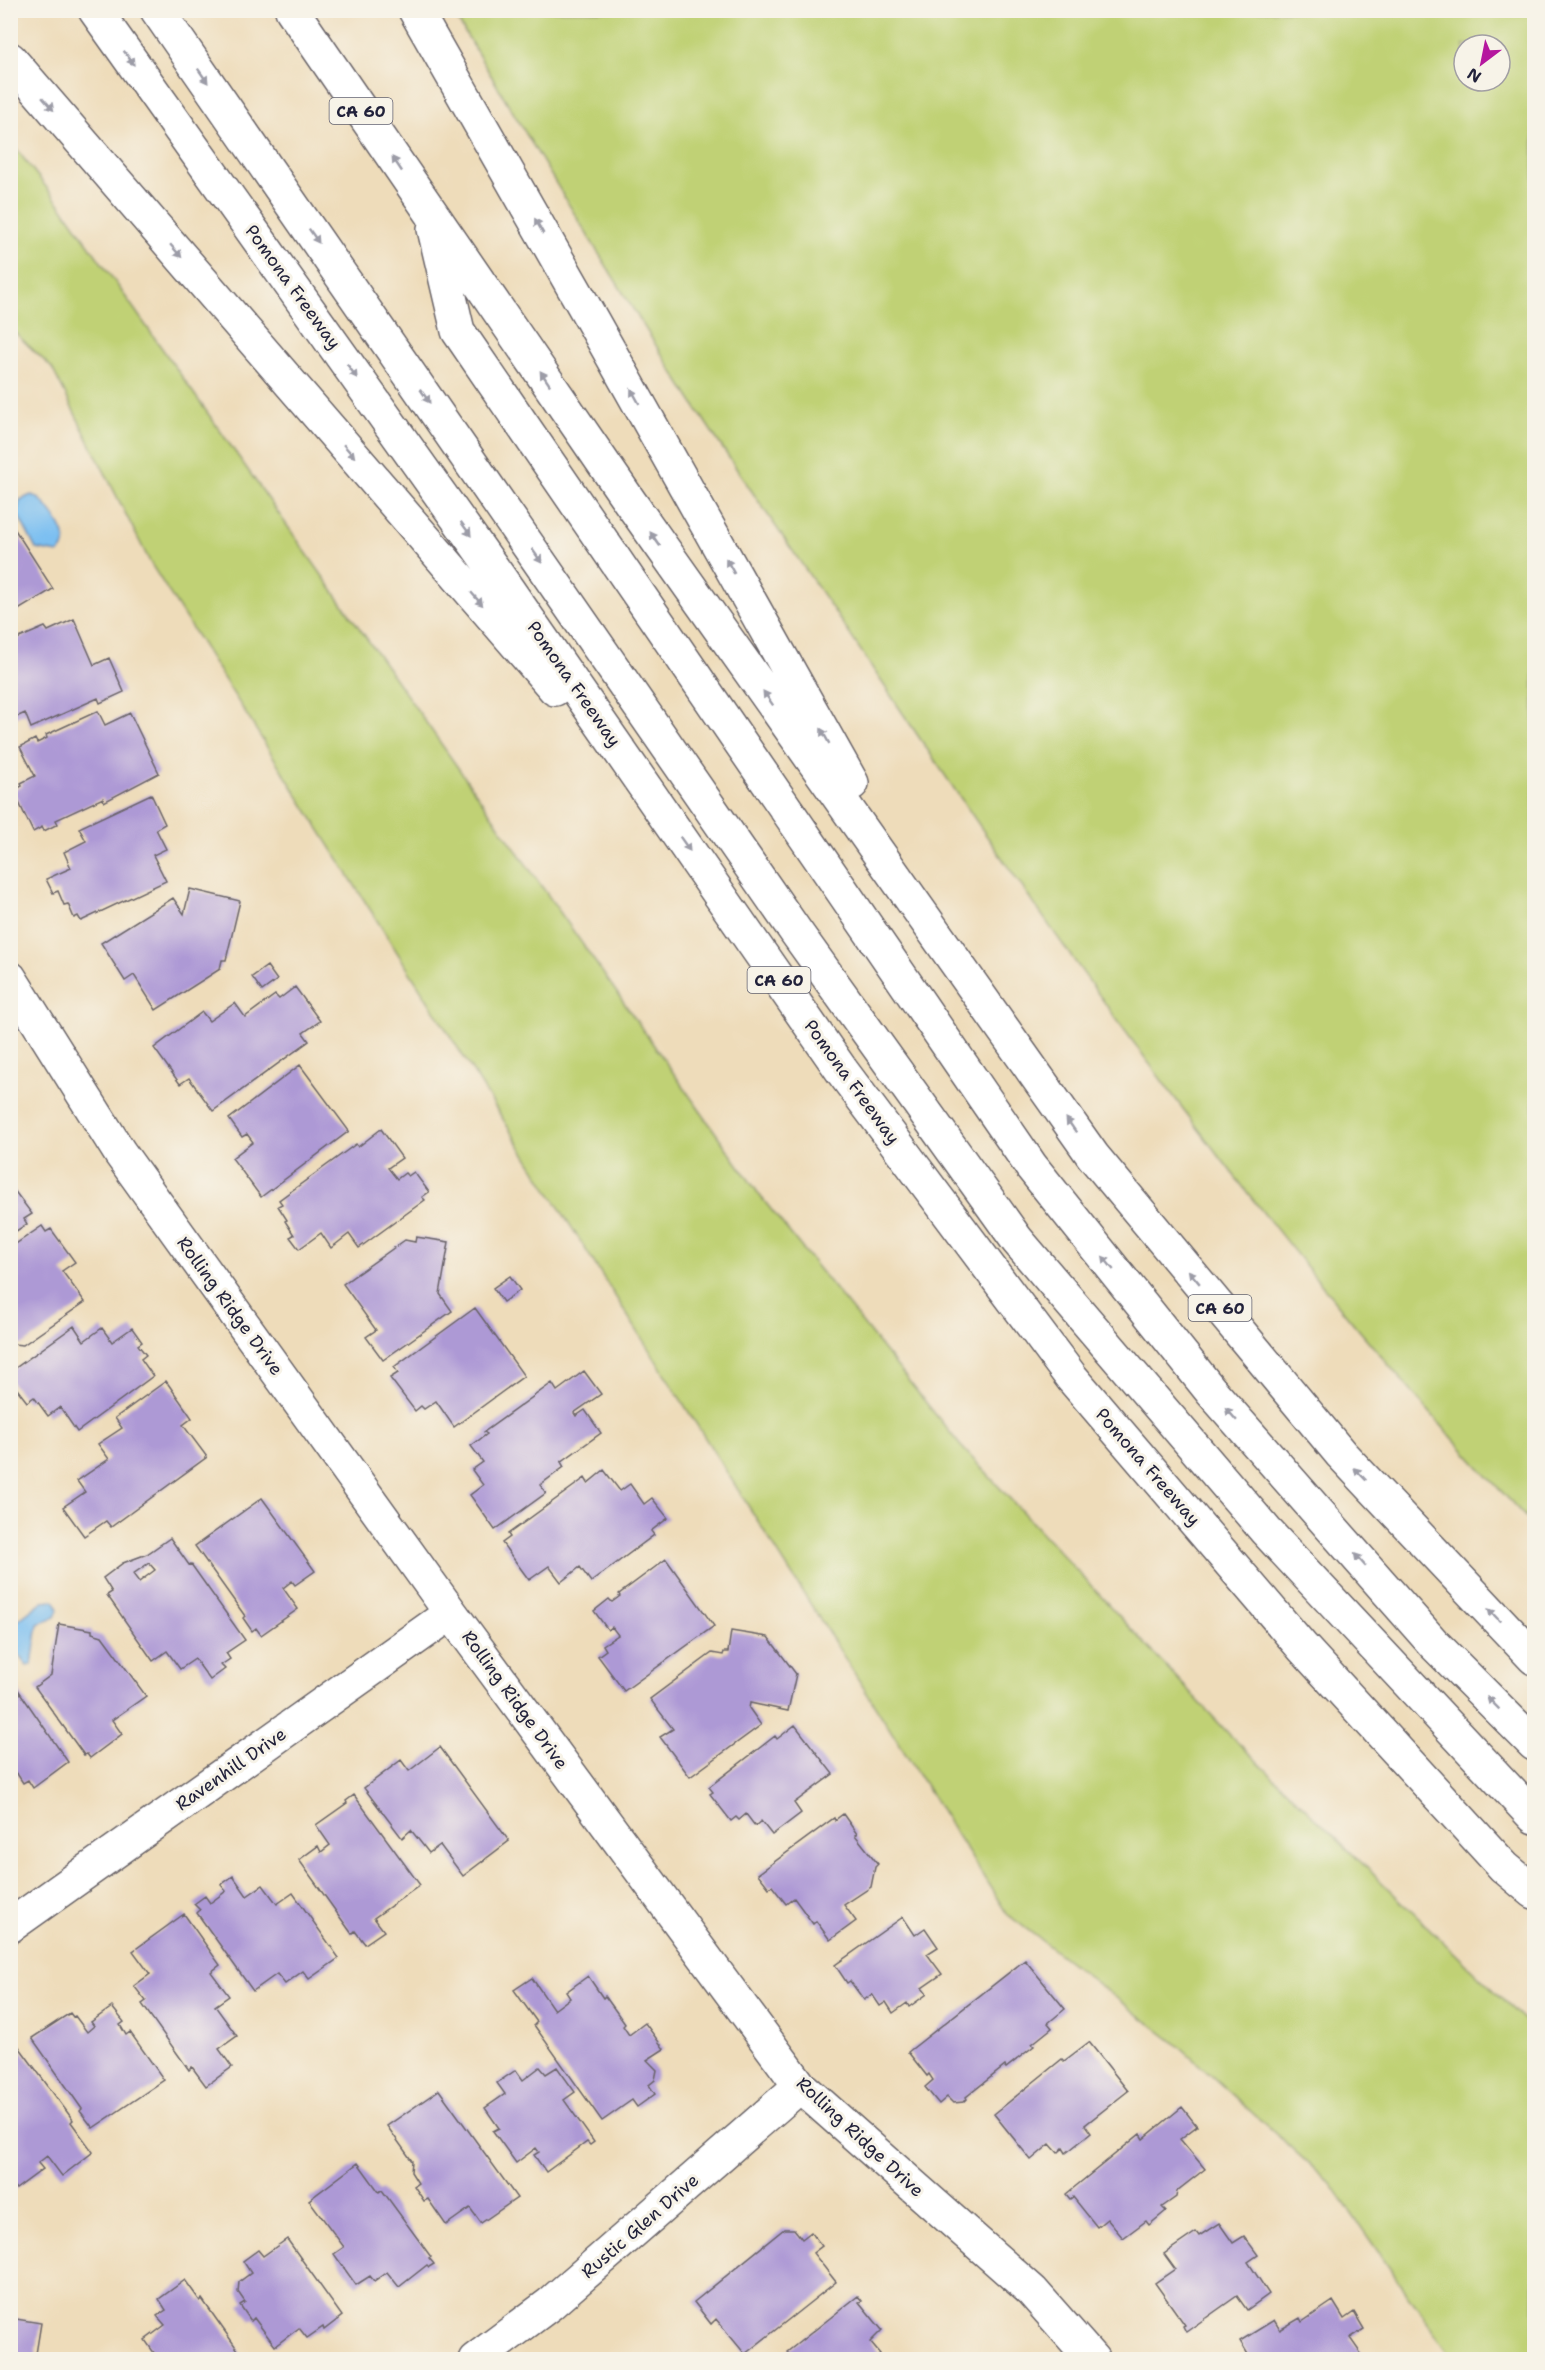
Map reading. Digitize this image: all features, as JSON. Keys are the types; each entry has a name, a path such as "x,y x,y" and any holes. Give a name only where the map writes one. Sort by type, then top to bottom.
{"main road":[{"name":"Pomona Freeway","path":"95,10 500,577 842,1071 1072,1378 1303,1648 1504,1867 1534,1892"},
{"path":"157,10 795,932 1017,1240 1266,1531 1534,1817"},
{"name":"CA 60","path":"292,10 623,493 1093,1156 1341,1454 1534,1658"},
{"path":"415,10 594,322 936,934"},
{"path":"10,59 666,817"},
{"path":"430,212 458,331 1031,1166 1211,1391 1434,1644 1534,1744"},
{"name":"Rolling Ridge Drive","path":"10,978 120,1153 451,1612 800,2086 1032,2292 1093,2360"},
{"name":"Ravenhill Drive","path":"10,1926 451,1612"},
{"name":"Rustic Glen Drive","path":"475,2360 550,2304 800,2086"}],"green space":[{"path":"452,11 1534,11 1534,1526 1442,1426 1353,1323 1267,1218 1103,1001 1024,890 752,492 623,293"},
{"path":"10,141 65,211 761,1197 960,1445 1229,1734 1534,2030 1534,2359 1453,2359 1331,2184 1174,2042 1007,1914 151,564 52,368 11,329"}],"water":[{"path":"31,495 47,507 61,529 65,543 58,553 36,549 17,513 20,500"},
{"path":"52,1600 56,1603 58,1610 55,1617 38,1624 32,1664 27,1666 11,1643 11,1626 43,1601"}],"building":[{"path":"10,522 53,589 10,615"},
{"path":"74,619 94,665 109,658 124,692 100,703 98,698 31,728 25,713 10,720 10,642 45,627 48,631"},
{"path":"98,711 105,725 130,713 159,773 104,802 103,798 56,820 58,824 44,831 42,827 33,832 13,790 35,776 20,747 35,739 37,743 47,738 46,735"},
{"path":"151,794 165,824 156,829 166,849 153,855 166,881 81,921 78,916 74,918 68,904 64,905 58,891 53,893 46,879 71,868 64,852 86,841 79,828"},
{"path":"190,889 240,901 226,960 222,960 220,969 156,1010 134,975 125,981 101,943 173,898 184,914"},
{"path":"267,966 277,980 262,991 252,977"},
{"path":"295,987 320,1021 303,1033 309,1041 213,1111 189,1078 180,1084 154,1048 202,1012 209,1021 235,1003 245,1017 275,995 279,999"},
{"path":"300,1065 349,1131 261,1197 232,1158 253,1142 247,1134 242,1137 229,1119"},
{"path":"381,1129 402,1158 388,1168 397,1179 405,1173 408,1176 414,1172 429,1192 422,1197 425,1200 359,1248 349,1234 331,1248 321,1233 299,1249 290,1237 294,1235 278,1206 282,1204 279,1200 356,1144 358,1147"},
{"path":"10,1185 32,1214 24,1219 27,1224 10,1235"},
{"path":"42,1226 46,1232 51,1229 75,1262 62,1271 85,1302 23,1345 13,1344 10,1352 10,1248"},
{"path":"416,1237 449,1242 440,1294 452,1311 383,1360 366,1337 376,1330 343,1284 405,1240 415,1242"},
{"path":"510,1276 520,1290 503,1302 493,1288"},
{"path":"475,1308 524,1376 454,1427 436,1401 424,1409 421,1406 415,1411 390,1378 398,1373 394,1367"},
{"path":"74,1326 84,1341 102,1328 112,1342 132,1328 142,1342 138,1345 146,1355 141,1359 153,1376 77,1432 60,1407 48,1416 34,1397 27,1402 10,1380 10,1372"},
{"path":"584,1371 601,1394 574,1413 576,1416 585,1410 601,1433 561,1462 564,1467 540,1485 546,1493 495,1530 470,1495 483,1485 472,1470 483,1462 471,1446 487,1434 484,1432 552,1383 557,1391"},
{"path":"166,1381 192,1418 183,1425 207,1457 111,1527 106,1521 84,1536 63,1507 85,1492 77,1481 109,1459 98,1444 122,1428 115,1418"},
{"path":"604,1470 620,1491 630,1484 644,1504 652,1498 668,1518 651,1531 654,1535 591,1582 580,1567 561,1582 549,1566 529,1580 502,1543 510,1537 508,1534 585,1478 588,1483"},
{"path":"262,1498 315,1571 295,1585 292,1581 283,1588 298,1609 261,1635 256,1628 252,1631 243,1618 245,1616 195,1546"},
{"path":"170,1538 245,1640 226,1653 230,1659 221,1665 225,1669 210,1680 195,1659 180,1669 167,1651 153,1661 107,1595 112,1592 103,1578 123,1563 147,1554","holes":["149,1563 155,1570 139,1582 133,1574"]},
{"path":"666,1559 714,1626 624,1691 598,1656 606,1650 603,1645 618,1635 612,1627 608,1630 594,1611 609,1599 612,1602 620,1596 619,1594"},
{"path":"59,1624 92,1630 92,1633 102,1636 146,1696 112,1720 122,1734 90,1758 87,1754 84,1755 35,1687 51,1675"},
{"path":"731,1631 768,1637 796,1674 788,1711 750,1703 749,1708 761,1725 690,1777 660,1737 673,1729 650,1699 712,1653 723,1655 724,1652 728,1652"},
{"path":"10,1678 68,1762 33,1788 28,1780 23,1783 16,1772 10,1776"},
{"path":"795,1725 833,1774 794,1803 801,1813 772,1835 761,1821 755,1826 746,1814 739,1820 736,1817 731,1821 710,1794 713,1792 709,1787 775,1736 777,1739"},
{"path":"440,1747 509,1841 463,1876 440,1845 429,1853 411,1830 402,1838 364,1788 401,1760 409,1771"},
{"path":"354,1795 420,1885 374,1918 384,1931 365,1944 355,1931 352,1934 299,1860 318,1846 321,1852 330,1845 316,1825 347,1803 346,1801"},
{"path":"843,1814 857,1834 855,1835 878,1864 875,1867 871,1887 844,1905 856,1921 830,1940 816,1921 813,1924 794,1898 786,1904 772,1886 769,1888 758,1874 834,1818 835,1820"},
{"path":"233,1876 247,1896 263,1885 277,1904 293,1893 339,1958 309,1979 303,1971 285,1984 277,1974 253,1991 197,1913 200,1910 194,1904 205,1896 210,1903 226,1891 221,1885"},
{"path":"184,1914 220,1965 211,1972 229,1996 215,2006 237,2036 219,2049 232,2067 206,2086 192,2067 189,2070 142,2004 146,2001 134,1986 150,1974 133,1951"},
{"path":"903,1917 915,1935 925,1928 938,1947 927,1954 942,1974 922,1988 927,1994 909,2007 907,2003 893,2013 886,2002 880,2006 872,1994 864,2000 850,1981 847,1983 835,1965"},
{"path":"1025,1960 1065,2009 1048,2023 1052,2028 1032,2044 1034,2046 966,2097 964,2102 953,2103 947,2097 939,2104 925,2087 933,2080 929,2074 927,2076 908,2052"},
{"path":"588,1976 625,2024 623,2026 629,2035 645,2023 664,2049 647,2060 657,2070 655,2080 649,2085 655,2094 637,2107 632,2100 602,2121 534,2025 537,2022 514,1990 532,1978 554,2010 570,1998 566,1992"},
{"path":"112,2007 124,2022 120,2025 126,2035 130,2032 164,2080 93,2128 32,2038 70,2013 87,2032 94,2026 91,2022"},
{"path":"1089,2042 1128,2091 1085,2125 1091,2133 1066,2153 1063,2148 1058,2153 1050,2144 1031,2160 994,2114 1062,2059 1064,2061"},
{"path":"17,2044 73,2120 71,2122 93,2152 62,2176 47,2156 38,2163 43,2169 16,2189 10,2182 10,2049"},
{"path":"540,2067 546,2074 557,2067 575,2092 564,2100 594,2142 590,2145 587,2142 546,2172 534,2155 539,2152 536,2148 516,2163 493,2131 499,2128 485,2108 505,2094 497,2083 516,2070 523,2080"},
{"path":"439,2090 517,2198 481,2223 470,2208 446,2225 428,2199 424,2201 414,2186 418,2183 411,2172 412,2161 387,2126"},
{"path":"1182,2107 1197,2126 1180,2139 1205,2169 1177,2191 1176,2197 1162,2207 1166,2211 1149,2225 1146,2221 1123,2238 1107,2219 1097,2227 1073,2197 1070,2199 1066,2194 1140,2134 1143,2139"},
{"path":"358,2163 379,2192 382,2190 434,2264 429,2267 427,2265 399,2287 387,2272 374,2281 370,2276 356,2285 334,2254 344,2247 309,2200"},
{"path":"1219,2223 1233,2243 1244,2236 1258,2255 1248,2262 1269,2294 1247,2310 1237,2296 1186,2332 1183,2326 1185,2325 1155,2283 1175,2269 1164,2254 1196,2232 1199,2236"},
{"path":"784,2229 794,2229 802,2239 811,2232 822,2246 813,2253 836,2282 745,2354 716,2319 711,2324 694,2302"},
{"path":"287,2239 342,2316 324,2330 323,2327 307,2338 299,2328 275,2346 254,2318 251,2321 240,2305 245,2302 238,2292 239,2282 251,2273 243,2261 258,2250 263,2256"},
{"path":"185,2280 200,2301 202,2299 245,2360 159,2360 145,2340 165,2325 157,2316 166,2310 159,2299"},
{"path":"858,2296 862,2301 859,2302 882,2330 870,2342 880,2354 873,2360 782,2360 789,2354 787,2352"},
{"path":"1333,2301 1344,2319 1354,2312 1364,2329 1350,2338 1362,2355 1355,2360 1244,2360 1249,2356 1240,2341 1274,2320 1280,2330 1300,2318 1302,2322"},
{"path":"10,2318 41,2323 35,2360 10,2360"}]}
